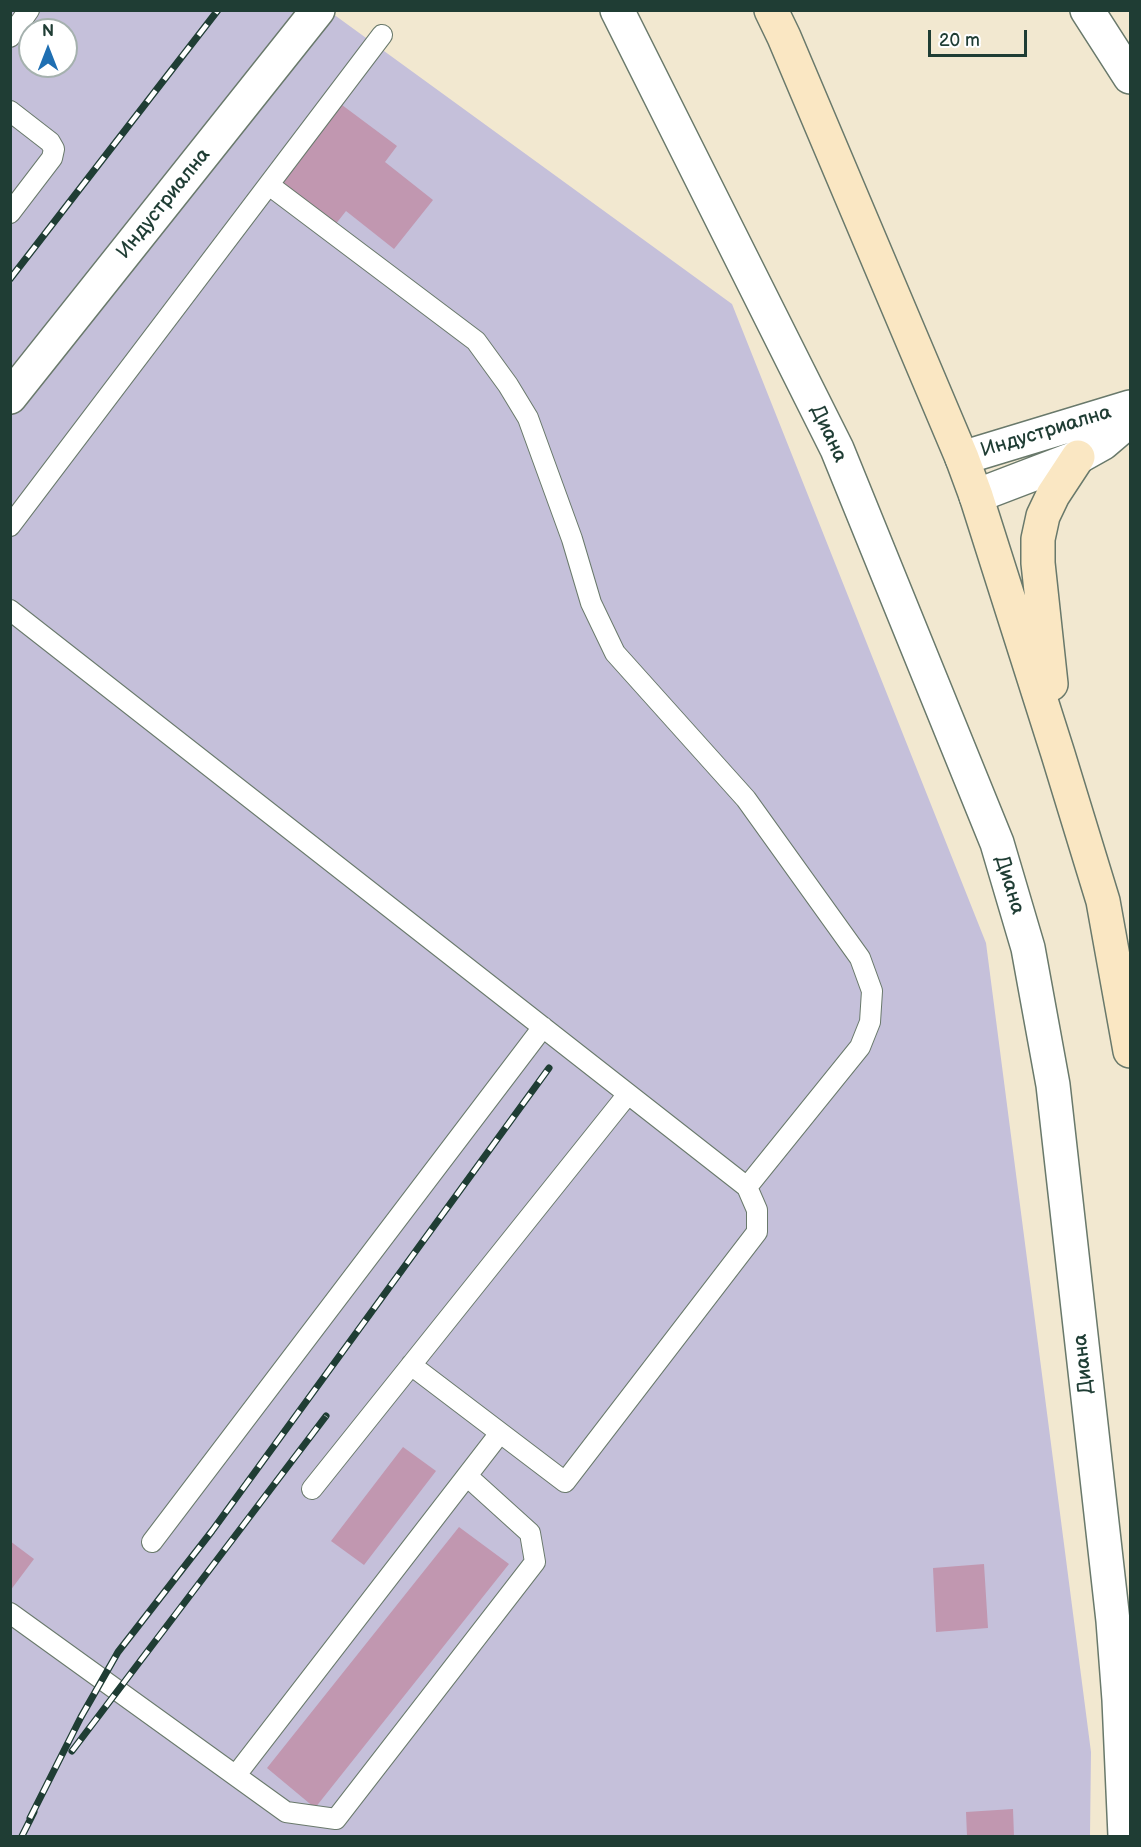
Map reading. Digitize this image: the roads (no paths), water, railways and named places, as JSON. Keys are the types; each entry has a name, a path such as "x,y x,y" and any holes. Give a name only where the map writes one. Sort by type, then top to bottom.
{"main road":[{"path":"771,10 962,458 976,496 1103,901 1131,1051"},
{"path":"1058,754 1038,562 1038,538 1042,516 1078,457"}],"street":[{"name":"Индустриална","path":"10,397 318,10"},
{"name":"Диана","path":"617,10 837,449 997,843 1028,948 1053,1085 1113,1621 1125,1836"},
{"path":"1087,10 1131,77"},
{"name":"Индустриална","path":"962,458 1131,407"},
{"name":"Индустриална","path":"976,496 1078,457 1103,443 1131,420"}],"lane":[{"path":"10,37 29,10"},
{"path":"10,526 382,35"},
{"path":"10,111 50,142 54,149 52,158 10,213"},
{"path":"269,185 476,341 508,385 528,418 572,539 591,603 615,653 746,799 861,958 872,991 870,1022 861,1047 747,1187"},
{"path":"10,610 747,1187 757,1210 757,1232 565,1482 411,1365"},
{"path":"152,1542 543,1027"},
{"path":"312,1490 628,1094"},
{"path":"236,1775 500,1433"},
{"path":"10,1613 286,1812 336,1819 535,1562 530,1533 467,1476"}],"railway":[{"path":"10,279 218,10"},
{"path":"30,1818 81,1717 118,1652 212,1531 549,1068"},
{"path":"72,1751 326,1416"},
{"path":"22,1836 34,1812"}]}
